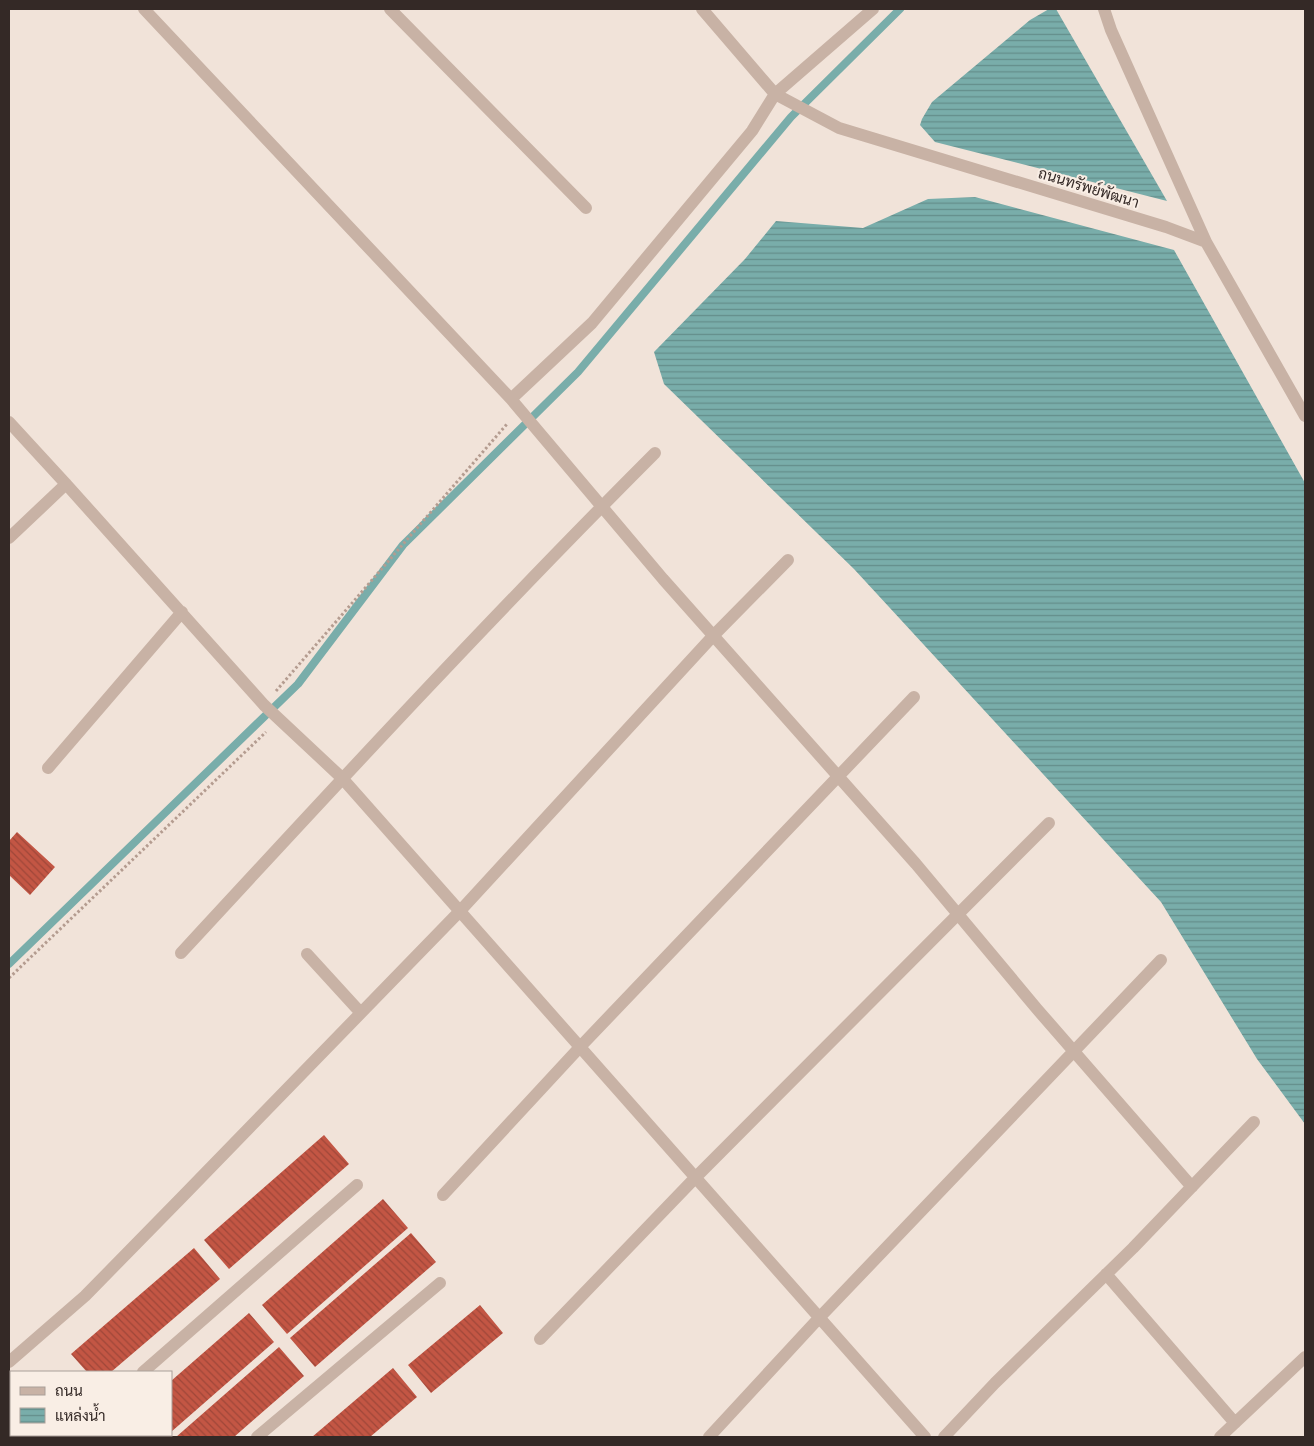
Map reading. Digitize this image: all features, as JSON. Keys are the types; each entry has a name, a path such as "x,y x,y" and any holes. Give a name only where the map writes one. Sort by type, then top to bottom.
{"street":[{"path":"144,9 511,399 713,636 916,864 1073,1051 1192,1186"},
{"path":"390,9 586,208"},
{"path":"702,9 775,94"},
{"path":"511,399 592,323 752,131 775,94 873,9"},
{"path":"1104,9 1111,30 1206,242 1305,416"},
{"name":"ถนนทรัพย์พัฒนา","path":"775,94 839,128 1166,227 1206,242"},
{"path":"9,422 264,705 342,778 925,1437"},
{"path":"181,953 342,778 602,506 656,453"},
{"path":"9,538 66,484"},
{"path":"9,1362 85,1296 460,911 713,636 788,560"},
{"path":"48,768 182,612"},
{"path":"443,1195 580,1047 914,697"},
{"path":"540,1339 695,1178 1049,823"},
{"path":"307,954 360,1012"},
{"path":"709,1437 1161,960"},
{"path":"944,1437 995,1383 1106,1274 1254,1122"},
{"path":"144,1371 357,1185"},
{"path":"1106,1274 1236,1423"},
{"path":"257,1437 440,1283"},
{"path":"1220,1437 1305,1357"}],"path":[{"path":"264,705 522,412"},
{"path":"9,978 280,720"}],"water":[{"path":"1049,9 1056,9 1167,201 935,142 920,125 932,102 1030,20"},
{"path":"975,197 1174,250 1305,483 1305,1124 1257,1059 1161,902 854,569 664,384 654,352 745,259 776,221 863,228 928,199"}],"building":[{"path":"17,832 55,867 30,895 9,875 9,841"},
{"path":"324,1135 349,1164 229,1269 204,1240"},
{"path":"383,1199 408,1228 287,1334 262,1305"},
{"path":"411,1233 436,1262 315,1367 290,1338"},
{"path":"194,1248 220,1279 112,1371 86,1371 71,1354"},
{"path":"480,1305 503,1333 431,1393 408,1365"},
{"path":"249,1313 274,1342 172,1431 172,1380"},
{"path":"279,1347 304,1376 234,1437 176,1437"},
{"path":"393,1368 417,1397 370,1437 312,1437"},
{"path":"9,1401 10,1436 28,1436 26,1437 9,1437"}],"waterway":[{"path":"9,964 298,684 403,545 578,372 791,117 900,9"}]}
